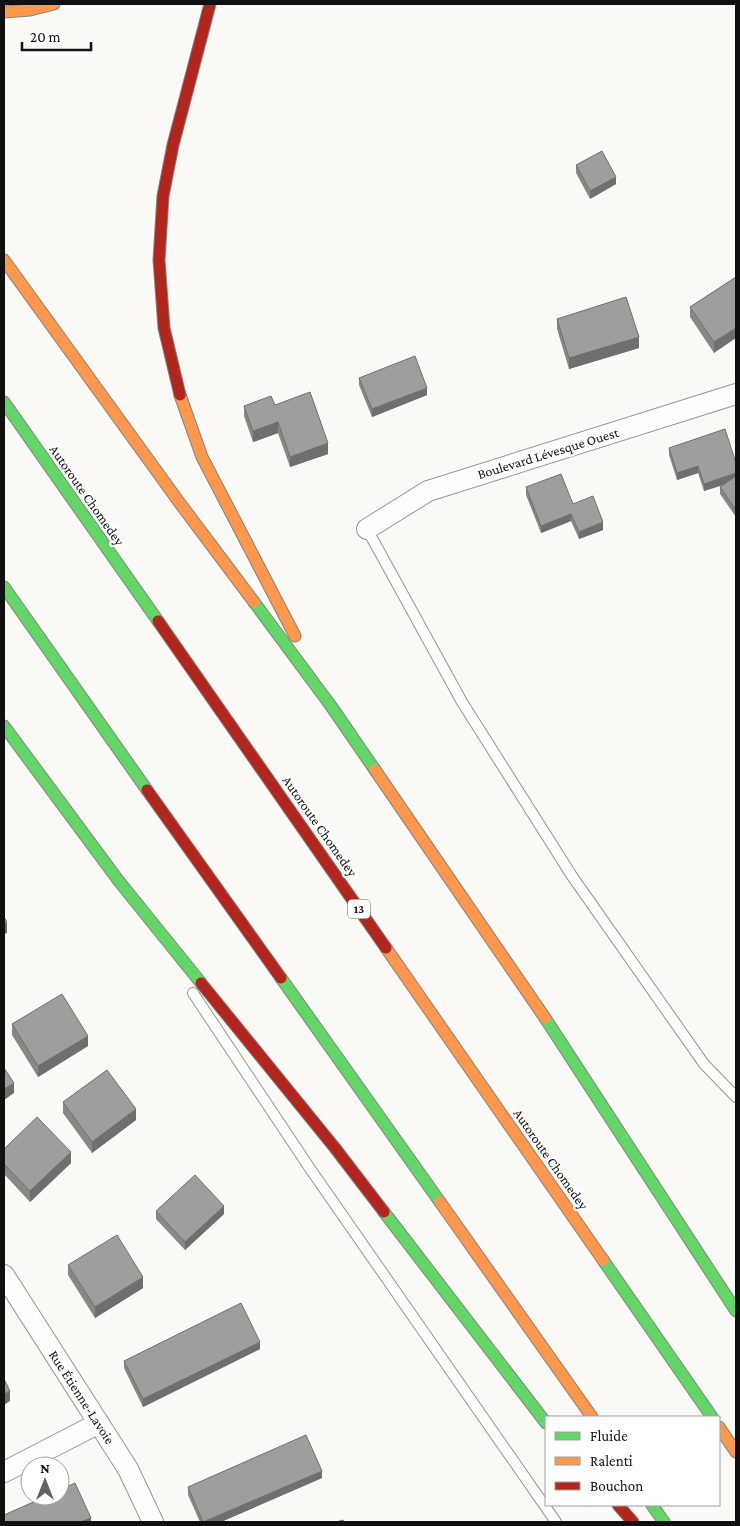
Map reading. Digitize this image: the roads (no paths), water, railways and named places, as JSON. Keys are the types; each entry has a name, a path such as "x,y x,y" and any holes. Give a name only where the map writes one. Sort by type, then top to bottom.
{"main road":[{"path":"4,12 30,10 54,4"},
{"path":"210,4 173,145 163,196 158,260 164,328 178,390 202,457 331,706"},
{"path":"4,260 179,502 331,706 568,1052 736,1311"},
{"name":"Autoroute Chomedey","path":"4,402 232,725 711,1416"},
{"path":"4,588 591,1416"},
{"path":"4,726 118,880 335,1148 545,1422"},
{"path":"720,1428 736,1452"},
{"path":"619,1506 633,1522"},
{"path":"653,1506 664,1522"}],"street":[{"name":"Boulevard Lévesque Ouest","path":"367,529 428,490 736,394"},
{"name":"Rue Étienne-Lavoie","path":"4,1275 128,1469 153,1522"},
{"path":"4,1472 99,1423"}],"lane":[{"path":"367,529 462,702 572,876 704,1064 736,1097"},
{"path":"118,880 317,1178 556,1522"}]}
